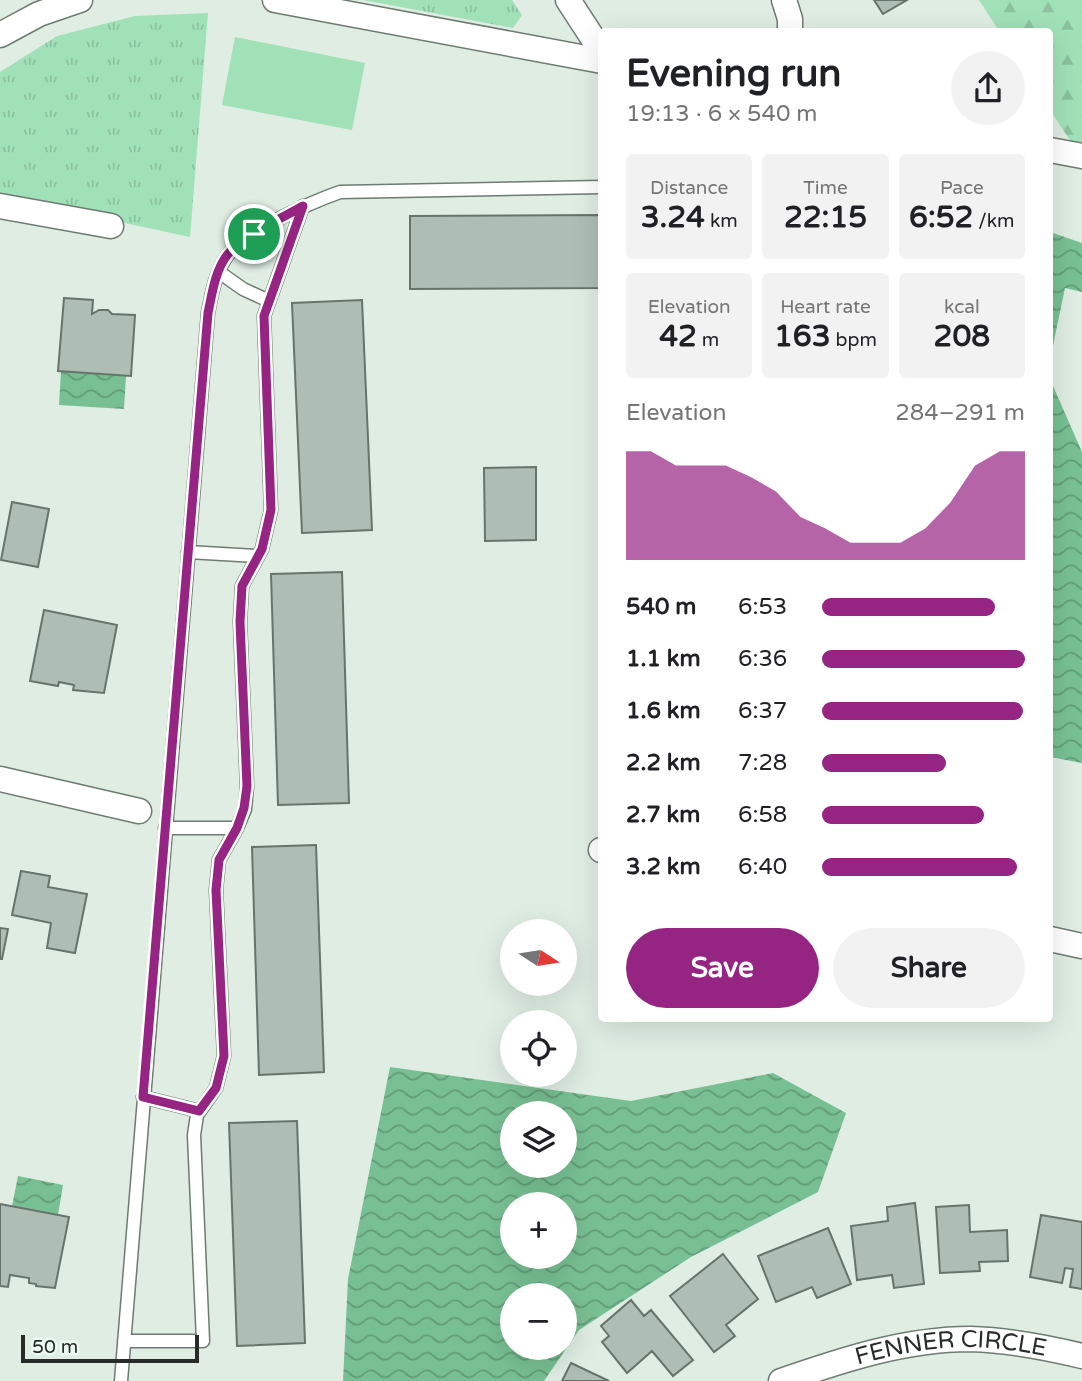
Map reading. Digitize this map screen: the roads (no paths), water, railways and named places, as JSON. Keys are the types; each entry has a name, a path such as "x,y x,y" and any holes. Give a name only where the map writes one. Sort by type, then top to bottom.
{"street":[{"path":"0,36 39,14 80,0"},
{"path":"275,0 598,60"},
{"path":"568,0 598,44"},
{"path":"784,0 790,28"},
{"path":"1053,151 1082,156"},
{"path":"0,206 111,226"},
{"path":"0,779 139,811"},
{"path":"1053,940 1082,946"},
{"name":"FENNER CIRCLE","path":"781,1381 839,1361 937,1340 1002,1341 1082,1356"}],"lane":[{"path":"121,1381 208,313 219,272 228,254 254,234 303,206 340,192 598,187"},
{"path":"124,1341 203,1341 194,1135 199,1111 216,1088 224,1056 216,890 219,860 237,828 244,808 247,786 240,622 242,586 262,549 271,510 264,316 303,206"},
{"path":"219,272 243,289 269,302"},
{"path":"188,552 257,556"},
{"path":"164,828 237,828"},
{"path":"143,1097 199,1111"}],"water":[{"path":"1053,233 1082,243 1082,292 1065,288 1053,346"},
{"path":"61,371 126,376 124,409 59,405"},
{"path":"1053,386 1082,452 1082,763 1053,758"},
{"path":"390,1067 500,1083 500,1087 532,1087 631,1101 773,1073 846,1113 818,1192 691,1257 577,1333 577,1283 500,1283 500,1360 558,1360 544,1381 343,1381 348,1279"},
{"path":"18,1176 63,1185 58,1215 12,1206"}]}
